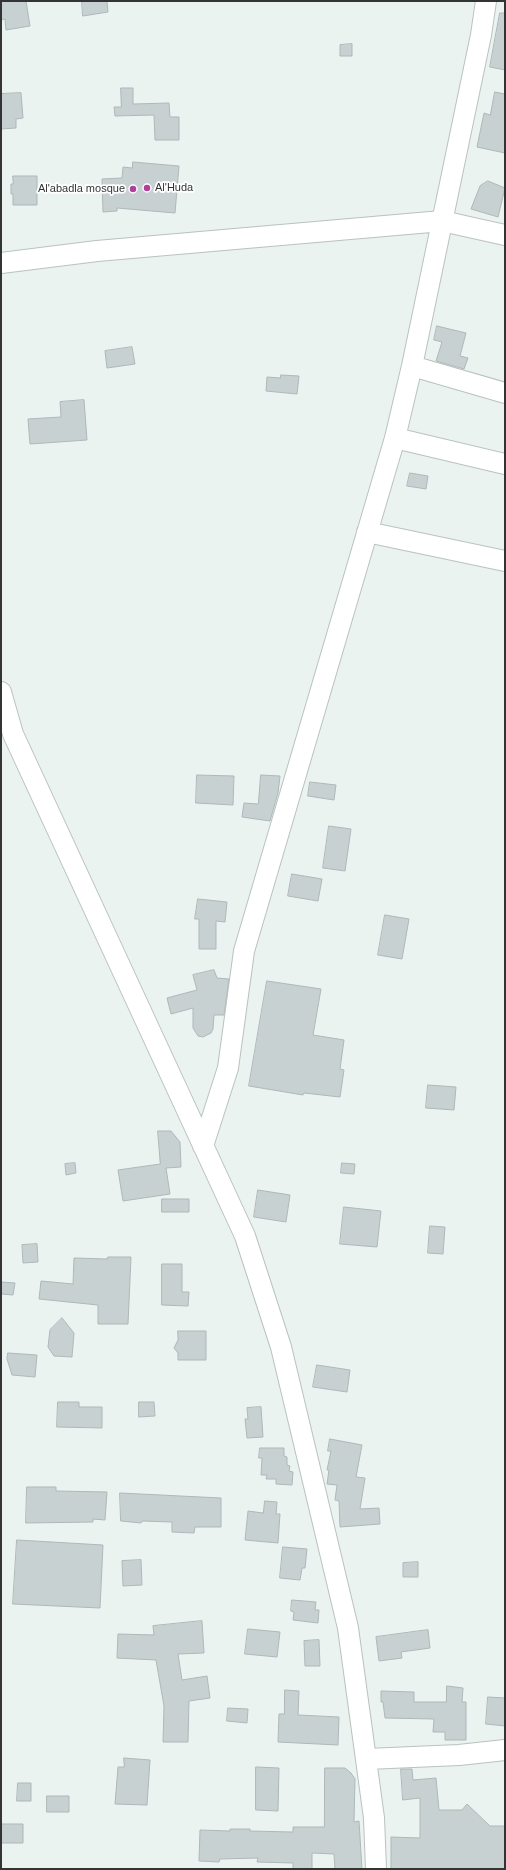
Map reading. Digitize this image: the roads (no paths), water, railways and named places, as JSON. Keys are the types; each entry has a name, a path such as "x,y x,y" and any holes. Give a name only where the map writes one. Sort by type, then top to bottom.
{"street":[{"path":"203,1146 228,1068 244,951 395,438 412,366 481,35 486,1"},
{"path":"1,263 97,251 442,221 505,235"},
{"path":"412,366 505,393"},
{"path":"395,438 505,464"},
{"path":"367,532 505,561"},
{"path":"1,692 13,734 245,1236 281,1347 348,1628 374,1818 376,1869"},
{"path":"367,1759 459,1755 505,1750"}],"place":[{"name":"Al'Huda","path":"147,188"},
{"name":"Al'abadla mosque","path":"133,189"}]}
